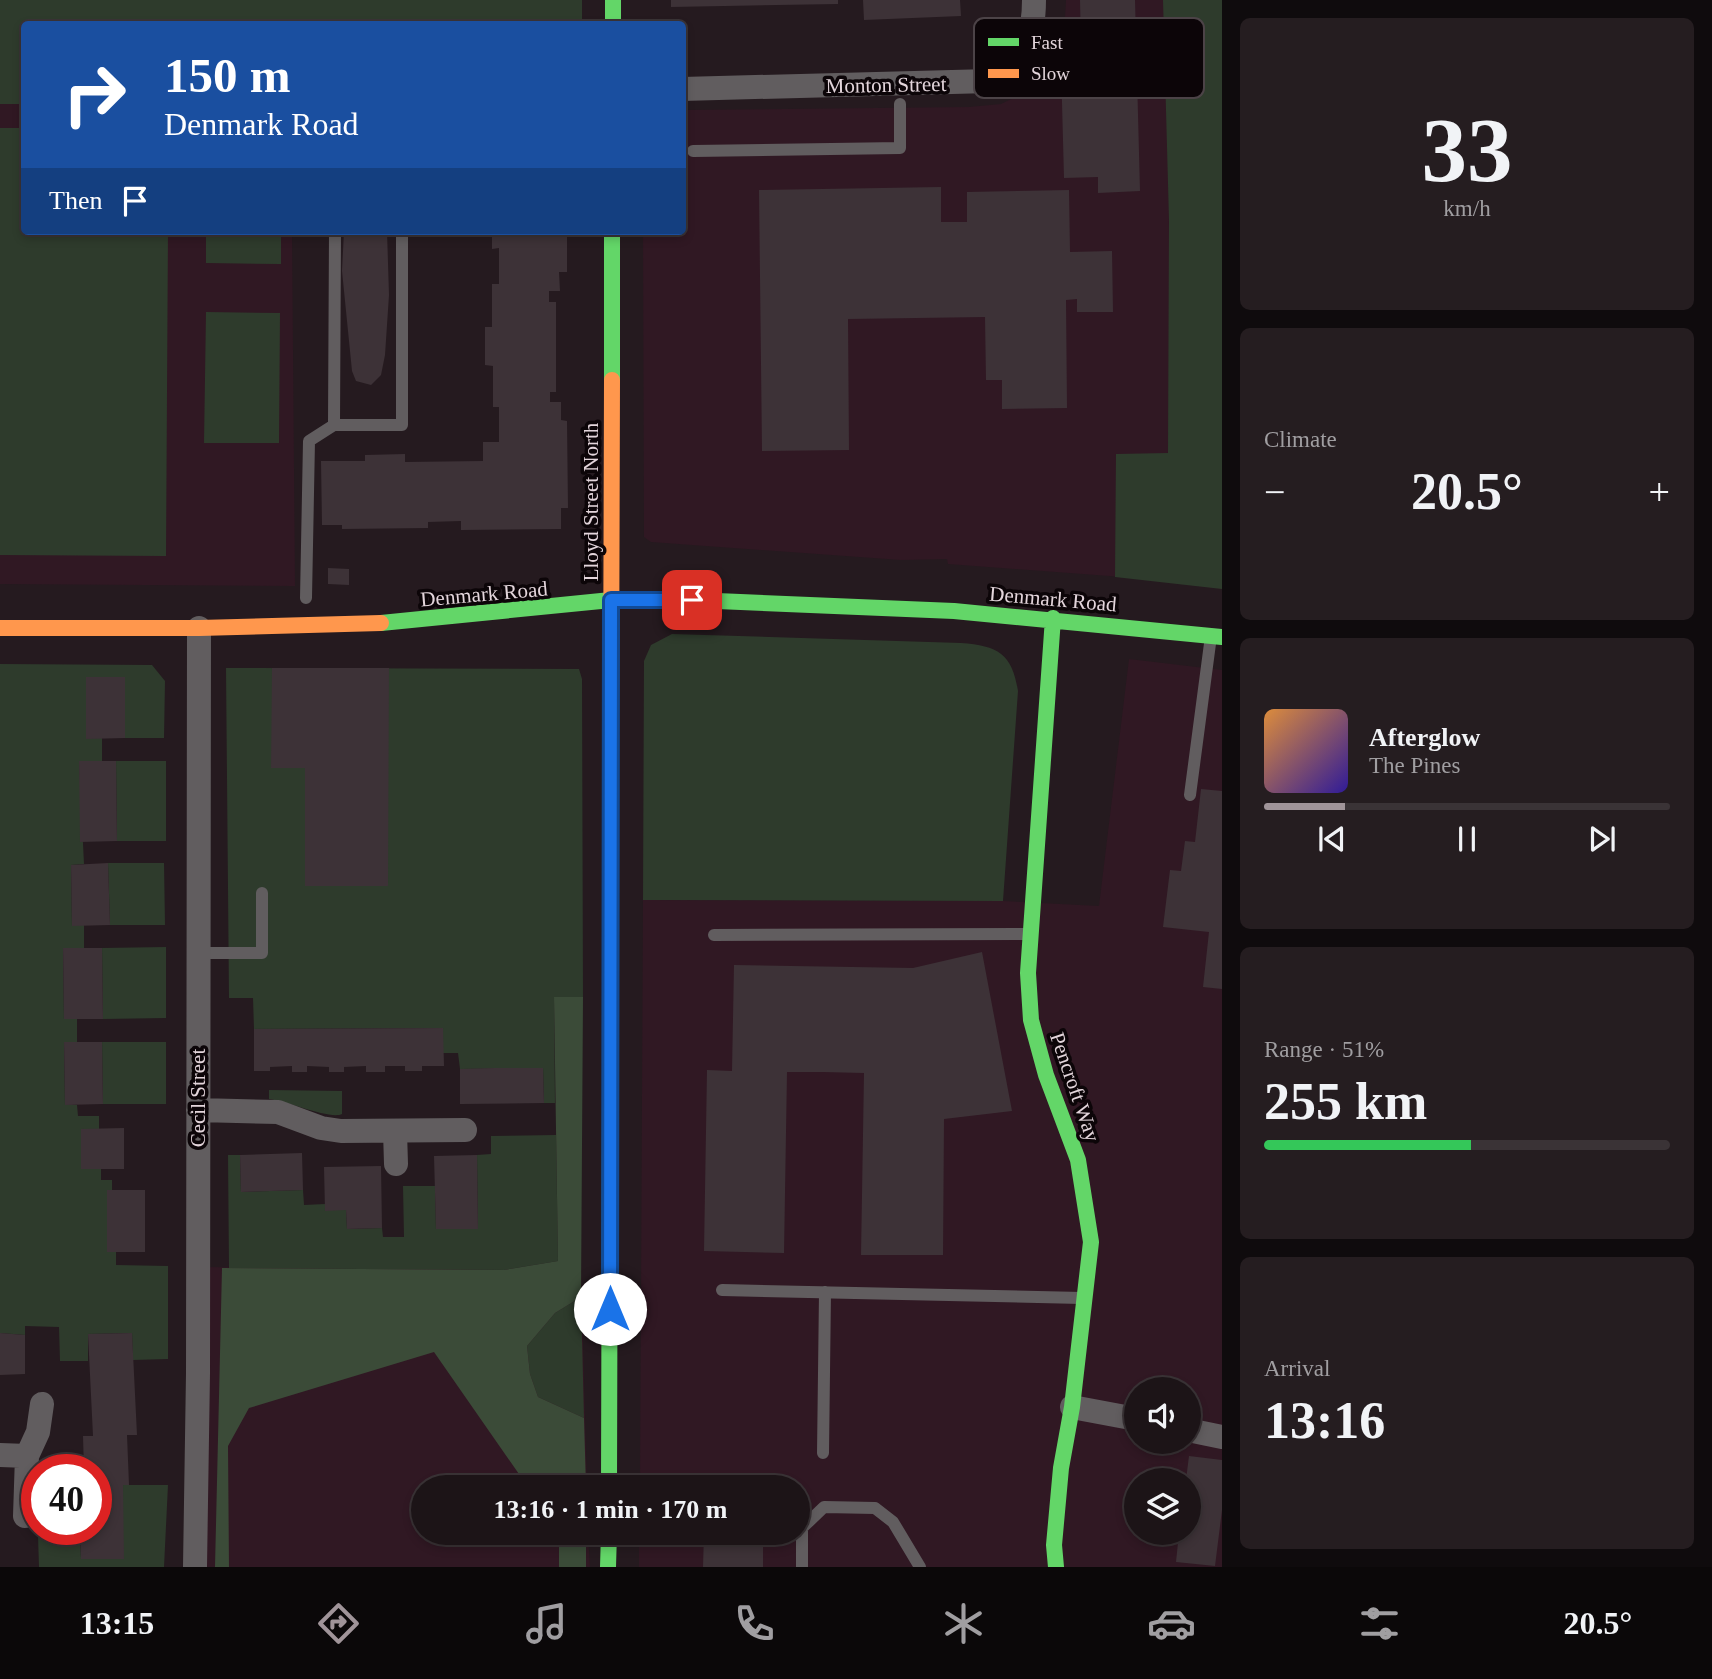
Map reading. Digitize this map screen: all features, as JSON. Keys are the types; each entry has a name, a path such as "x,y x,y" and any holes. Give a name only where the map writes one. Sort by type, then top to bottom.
{"street":[{"path":"613,0 613,21"},
{"name":"Monton Street","path":"1032,18 1034,0"},
{"name":"Monton Street","path":"686,89 974,81"},
{"name":"Lloyd Street North","path":"609,1475 612,235"},
{"name":"Denmark Road","path":"0,628 199,628 408,622 611,600 670,599 1053,618 1216,637"},
{"name":"Pencroft Way","path":"1053,618 1029,934 1031,1020 1046,1075 1086,1189 1091,1242 1072,1407 1061,1468 1055,1545 1056,1567"},
{"name":"Cecil Street","path":"195,1567 199,628"},
{"path":"198,1111 278,1112 321,1128 465,1130"},
{"path":"395,1131 396,1164"},
{"path":"28,1454 38,1432 42,1404"},
{"path":"1072,1407 1124,1417"},
{"path":"1201,1433 1222,1437"},
{"path":"0,1455 21,1456"},
{"path":"608,1567 609,1545"}],"lane":[{"path":"692,150 900,148 900,104"},
{"path":"334,425 335,235"},
{"path":"306,598 309,441 334,425 402,425 402,235"},
{"path":"1190,794 1216,637"},
{"path":"198,953 262,953 262,893"},
{"path":"714,935 1029,934"},
{"path":"722,1290 1085,1298"},
{"path":"823,1452 825,1292"},
{"path":"802,1567 802,1528 824,1507 875,1508 893,1522 920,1567"}],"shaded area":[{"path":"0,0 582,0 582,21 21,21 21,235 292,235 295,586 0,584"},
{"path":"1066,0 1222,0 1222,589 1136,578 948,564 947,559 901,560 651,542 644,537 643,235 686,235 686,110 969,107 1001,104 1013,98 1204,98 1204,18 1065,18"},
{"path":"1129,659 1222,670 1222,1567 639,1567 639,1545 810,1545 810,1475 640,1475 643,900 1003,901 1099,906"},
{"path":"198,1267 581,1270 587,1475 411,1475 411,1545 589,1545 590,1567 195,1567"}],"green space":[{"path":"0,0 582,0 582,21 21,21 21,104 0,104"},
{"path":"1163,0 1222,0 1222,589 1115,577 1116,454 1168,453 1169,220 1166,98 1204,98 1204,18 1163,18"},
{"path":"0,128 21,128 21,235 168,235 166,556 0,555"},
{"path":"206,235 281,235 281,264 206,263"},
{"path":"206,312 280,313 279,443 204,443"},
{"path":"672,634 961,643 985,646 1001,654 1012,668 1018,691 1003,901 643,900 644,661 651,645"},
{"path":"0,664 152,665 165,681 164,738 125,738 125,677 86,678 86,738 102,738 102,761 79,762 84,864 71,865 72,925 84,925 84,948 63,949 64,1019 77,1019 77,1043 64,1043 65,1104 77,1105 78,1116 99,1116 99,1129 81,1129 81,1169 101,1169 101,1180 112,1180 112,1190 107,1190 107,1252 116,1252 116,1265 168,1266 168,1359 133,1360 132,1333 88,1334 88,1361 60,1361 59,1327 25,1326 25,1335 0,1333"},
{"path":"226,668 579,669 582,679 583,997 554,997 555,1103 544,1103 543,1068 460,1069 458,1053 443,1053 442,1028 254,1029 253,998 229,998"},
{"path":"116,761 166,761 166,841 117,841"},
{"path":"108,863 164,863 165,925 110,925"},
{"path":"166,947 166,1018 103,1019 102,948"},
{"path":"554,997 583,997 581,1297 555,1313 527,1346 530,1374 538,1397 584,1418 586,1475 520,1475 434,1352 249,1408 228,1446 229,1567 215,1567 222,1268 504,1270 558,1261"},
{"path":"102,1042 166,1042 166,1104 103,1104"},
{"path":"269,1090 342,1091 342,1114 328,1114 269,1099"},
{"path":"556,1135 558,1261 504,1270 229,1268 228,1155 240,1155 241,1192 303,1190 304,1205 325,1204 346,1210 347,1229 382,1228 383,1237 404,1237 403,1186 435,1186 436,1229 478,1229 477,1155 491,1154 491,1136"},
{"path":"581,1297 584,1418 538,1397 530,1374 527,1346 555,1313"},
{"path":"123,1485 168,1485 164,1567 39,1567 38,1545 80,1545 81,1558 88,1545 112,1545 112,1504"},
{"path":"559,1545 586,1545 586,1567 559,1567"}],"building":[{"path":"671,0 838,0 838,4 671,7"},
{"path":"863,0 960,0 961,16 864,20"},
{"path":"1080,0 1135,0 1135,18 1080,18"},
{"path":"1062,98 1138,98 1140,191 1098,193 1098,177 1064,178"},
{"path":"941,187 941,222 967,222 967,192 1069,190 1070,252 1112,251 1113,312 1077,312 1077,299 1066,300 1067,408 1002,409 1002,380 986,380 985,317 848,319 849,450 762,451 759,190"},
{"path":"344,235 387,235 389,295 385,355 381,375 371,385 356,381 352,371 342,271"},
{"path":"492,235 567,235 567,272 559,272 560,291 549,291 549,302 556,302 556,392 550,392 550,402 561,402 561,420 567,421 568,508 561,508 561,529 461,530 461,521 428,522 428,528 342,529 342,525 322,525 321,461 365,461 365,455 405,454 405,462 483,461 483,442 499,442 499,407 493,407 493,366 485,365 485,327 492,327 492,284 499,284 499,248 492,249"},
{"path":"328,568 349,569 349,585 328,584"},
{"path":"272,668 389,668 388,886 305,886 305,768 271,768"},
{"path":"86,677 125,677 125,738 86,739"},
{"path":"79,761 116,761 117,841 80,842"},
{"path":"1201,789 1222,791 1222,989 1203,987 1209,932 1163,927 1170,870 1181,871 1185,841 1195,842"},
{"path":"108,863 110,925 72,926 71,865"},
{"path":"63,948 102,948 103,1019 64,1019"},
{"path":"982,952 1012,1111 944,1119 943,1255 861,1255 864,1073 823,1072 787,1072 784,1253 704,1251 707,1070 732,1071 734,965 913,968"},
{"path":"443,1028 444,1066 422,1066 422,1071 405,1071 405,1066 385,1066 385,1072 366,1072 366,1066 344,1067 344,1072 329,1072 329,1067 307,1066 307,1072 292,1072 292,1066 254,1071 254,1029"},
{"path":"64,1042 102,1042 103,1104 65,1105"},
{"path":"543,1068 544,1103 460,1104 460,1069"},
{"path":"124,1128 124,1169 81,1169 81,1129"},
{"path":"302,1153 303,1190 241,1192 240,1155"},
{"path":"477,1155 478,1229 436,1229 434,1156"},
{"path":"381,1166 382,1228 347,1229 346,1210 325,1211 324,1167"},
{"path":"107,1190 145,1190 145,1252 107,1252"},
{"path":"0,1333 25,1335 25,1374 0,1375"},
{"path":"132,1333 137,1435 127,1435 129,1485 123,1485 124,1559 81,1559 81,1545 112,1545 112,1454 84,1454 83,1436 93,1436 88,1334"},
{"path":"1189,1456 1222,1460 1222,1510 1215,1566 1176,1562 1178,1545 1201,1545 1201,1468 1188,1468"},
{"path":"704,1545 763,1545 763,1567 703,1567"}],"traffic: fast":[{"path":"613,0 613,21"},
{"path":"612,235 612,380"},
{"path":"381,623 611,600 670,599 954,611 1222,637"},
{"path":"1053,618 1028,973 1031,1020 1046,1075 1078,1160 1091,1242 1072,1407 1061,1468 1054,1545 1056,1567"},
{"path":"609,1475 611,722"},
{"path":"608,1567 609,1545"}],"traffic: slow":[{"path":"611,722 612,380"},
{"path":"0,628 199,628 381,623"}],"route":[{"path":"610,1309 611,600 692,600"}]}
